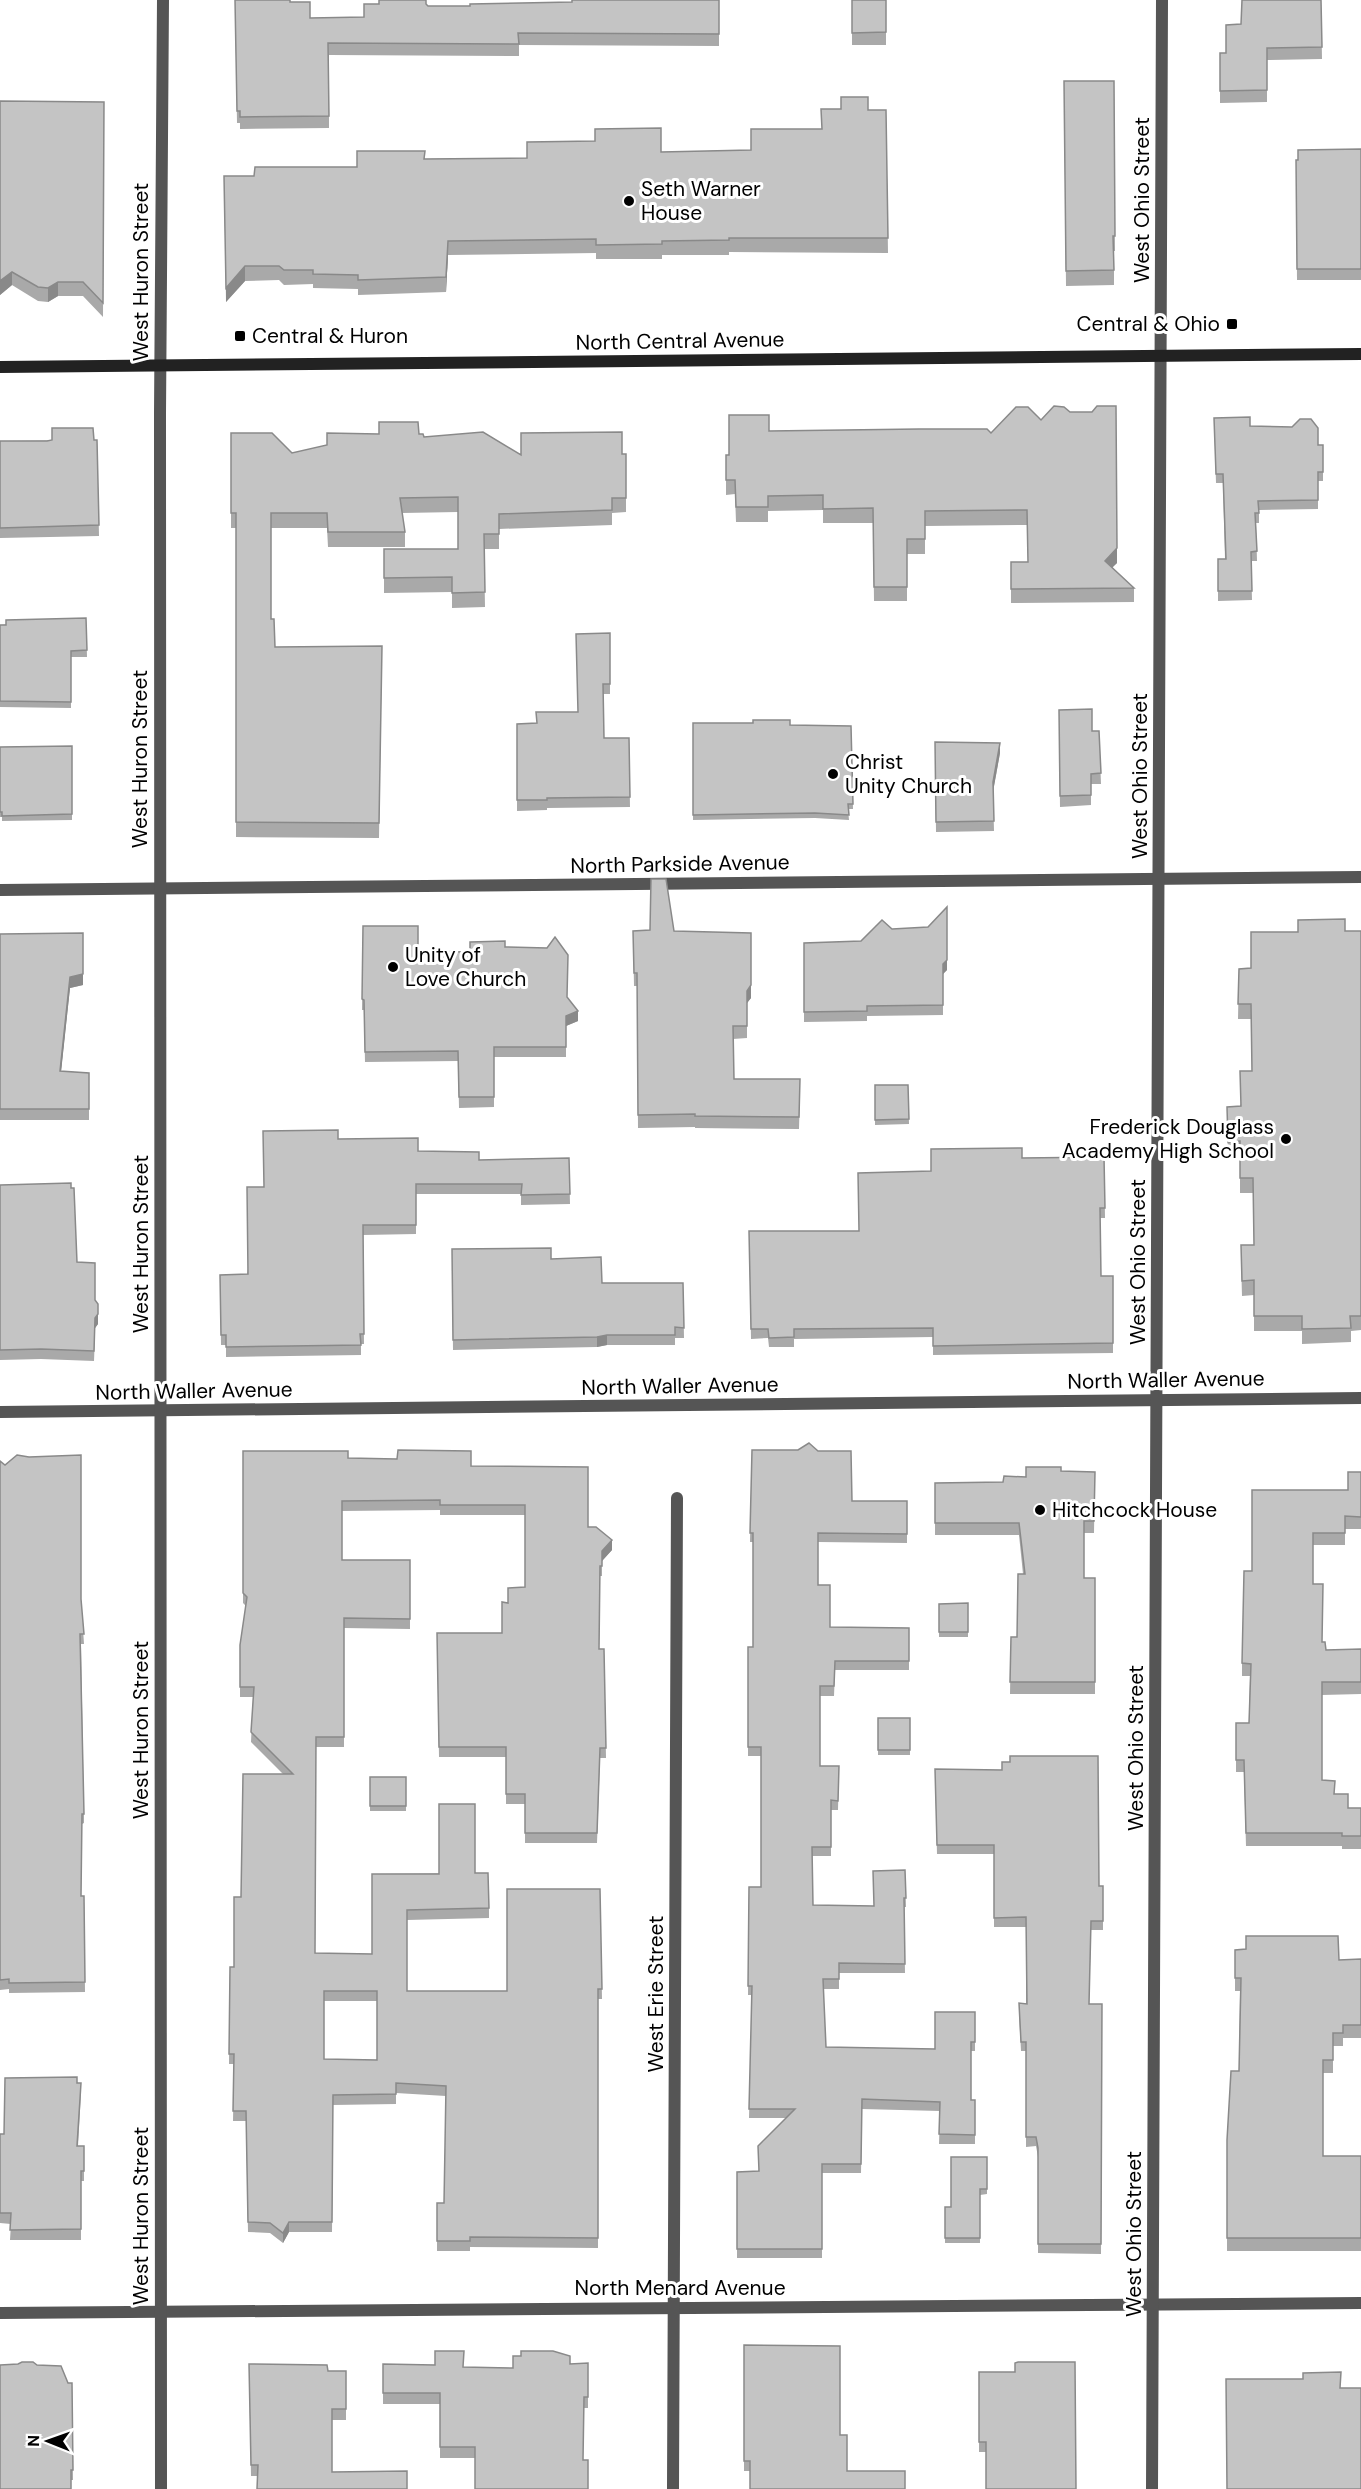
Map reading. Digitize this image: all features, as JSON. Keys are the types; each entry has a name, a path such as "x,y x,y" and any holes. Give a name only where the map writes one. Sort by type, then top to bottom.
{"street":[{"name":"West Huron Street","path":"161,2489 160,366 163,0"},
{"name":"West Ohio Street","path":"1152,2489 1162,0"},
{"name":"North Central Avenue","path":"0,367 1361,354"},
{"name":"North Parkside Avenue","path":"0,890 1361,877"},
{"name":"North Waller Avenue","path":"0,1412 1361,1398"},
{"name":"West Erie Street","path":"673,2489 677,1498"},
{"name":"North Menard Avenue","path":"0,2313 1361,2302"}],"building":[{"path":"235,0 310,2 310,18 364,17 364,4 379,4 379,0 426,0 428,6 470,6 470,4 572,2 572,0 719,0 719,34 518,33 519,44 328,43 329,116 240,117 240,111 237,111"},
{"path":"852,0 886,0 886,32 852,33"},
{"path":"1242,0 1321,0 1322,47 1267,48 1267,90 1220,91 1220,53 1226,53 1226,25 1241,24"},
{"path":"1064,81 1114,81 1114,270 1066,271"},
{"path":"841,97 868,97 868,110 886,110 888,238 729,238 729,240 662,241 662,244 596,245 596,239 448,241 446,277 358,280 358,275 313,274 313,270 284,270 279,266 245,266 226,288 224,176 254,176 255,167 357,167 357,151 425,151 424,159 527,158 527,142 595,141 595,129 661,128 661,152 751,150 751,129 822,129 821,109 841,109"},
{"path":"0,101 104,102 103,303 83,282 58,282 48,288 38,287 12,272 0,281"},
{"path":"1361,149 1361,269 1297,269 1296,160 1298,160 1298,150"},
{"path":"1054,406 1064,407 1070,412 1092,412 1097,406 1116,406 1117,548 1105,561 1134,588 1011,589 1011,562 1028,562 1027,510 925,511 925,539 907,539 907,587 874,587 873,508 823,509 823,495 768,496 768,507 736,507 735,480 726,480 726,455 729,455 729,415 769,415 769,431 987,429 991,433 1016,407 1028,407 1041,420"},
{"path":"1250,417 1250,426 1292,427 1300,419 1311,419 1318,428 1318,445 1323,445 1323,472 1318,472 1318,500 1258,501 1259,513 1255,513 1257,551 1251,552 1252,591 1218,591 1218,559 1226,559 1223,474 1216,474 1214,418"},
{"path":"379,422 418,422 419,434 423,434 424,437 483,432 521,455 521,433 622,432 622,454 626,454 626,498 612,498 612,510 499,514 499,534 484,534 485,592 452,593 452,577 384,578 384,549 458,549 458,497 400,498 405,532 328,532 327,513 271,513 271,619 274,619 275,647 382,646 379,823 236,822 236,513 231,513 231,433 272,433 292,453 327,445 327,433 379,434"},
{"path":"52,428 93,428 94,440 97,440 99,525 0,528 0,441 52,440"},
{"path":"86,618 87,650 71,651 71,702 0,701 0,625 6,625 6,620"},
{"path":"610,633 610,684 603,684 604,738 629,738 630,797 517,800 517,724 537,723 536,712 578,712 576,634"},
{"path":"1092,709 1092,731 1099,731 1101,773 1091,774 1091,795 1060,796 1059,710"},
{"path":"753,720 790,720 790,725 851,726 853,804 848,804 849,815 815,813 693,815 693,723 753,723"},
{"path":"935,742 1000,743 993,782 994,821 936,822"},
{"path":"72,746 72,814 2,816 0,812 0,747"},
{"path":"651,879 666,879 674,931 751,933 751,985 747,991 747,1026 733,1026 734,1079 800,1079 799,1117 638,1115 637,973 634,973 633,931 650,930"},
{"path":"947,907 947,960 943,964 943,1005 867,1006 867,1011 804,1012 804,943 861,941 882,920 892,929 928,927"},
{"name":"Frederick Douglass Academy High School","path":"1345,919 1345,931 1361,931 1361,1316 1350,1316 1351,1328 1302,1329 1302,1316 1254,1316 1254,1280 1242,1281 1241,1245 1254,1245 1253,1178 1240,1178 1240,1141 1228,1142 1227,1107 1241,1106 1240,1071 1252,1071 1251,1004 1238,1004 1239,969 1251,968 1251,932 1298,932 1298,920"},
{"path":"363,926 418,926 418,951 470,952 470,942 505,941 505,947 547,948 555,937 568,955 567,997 578,1011 566,1016 566,1047 494,1047 494,1097 459,1097 458,1051 365,1052 364,1000 362,999"},
{"path":"83,933 83,974 70,977 60,1071 89,1073 89,1109 0,1109 0,934"},
{"path":"875,1085 908,1085 909,1119 875,1120"},
{"path":"338,1130 338,1139 418,1138 418,1151 479,1152 479,1160 569,1158 570,1194 521,1195 522,1184 416,1184 416,1225 363,1225 364,1334 360,1334 361,1345 226,1347 226,1335 221,1335 220,1275 248,1274 247,1187 264,1187 263,1131"},
{"path":"1022,1148 1022,1158 1104,1157 1105,1208 1100,1208 1101,1276 1113,1276 1113,1343 933,1346 933,1328 794,1329 794,1337 769,1338 768,1329 751,1329 749,1231 859,1231 858,1173 931,1171 931,1149"},
{"path":"71,1183 71,1188 74,1188 77,1262 95,1263 95,1300 98,1304 98,1314 95,1318 94,1351 0,1350 0,1185"},
{"path":"551,1248 551,1259 601,1257 602,1283 683,1283 684,1328 675,1327 675,1335 453,1340 452,1249"},
{"path":"809,1443 818,1451 851,1451 852,1501 907,1501 907,1534 818,1533 818,1585 830,1585 830,1627 909,1628 909,1661 835,1661 834,1686 820,1686 820,1766 839,1766 838,1801 831,1800 831,1847 812,1847 813,1905 874,1906 873,1871 905,1870 906,1898 904,1898 905,1964 839,1963 839,1979 823,1979 826,2047 935,2049 935,2012 975,2012 975,2042 971,2042 971,2100 975,2100 975,2135 939,2134 940,2102 862,2099 861,2164 822,2164 822,2249 737,2249 737,2172 759,2171 758,2146 795,2109 749,2109 752,1986 748,1986 749,1887 761,1887 761,1747 748,1747 748,1647 753,1647 753,1533 750,1533 752,1450 798,1450"},
{"path":"398,1450 471,1451 471,1466 588,1467 588,1527 596,1527 612,1540 602,1551 602,1566 600,1566 599,1649 604,1649 606,1748 600,1748 597,1833 525,1833 525,1794 506,1794 506,1747 439,1747 437,1633 502,1633 502,1602 508,1603 508,1588 525,1587 525,1505 440,1505 440,1500 342,1501 342,1560 410,1560 410,1619 344,1618 344,1737 316,1737 315,1953 372,1954 372,1874 439,1874 439,1804 475,1804 475,1873 488,1873 489,1908 407,1910 407,1991 507,1991 507,1889 600,1889 602,1989 598,1989 598,2238 470,2237 470,2241 437,2241 437,2203 444,2203 446,2086 396,2083 396,2094 333,2095 332,2222 289,2222 283,2233 270,2223 248,2222 246,2111 233,2111 234,2054 229,2054 230,1967 234,1967 234,1897 241,1897 243,1774 293,1774 251,1732 254,1687 240,1687 240,1645 247,1597 243,1593 243,1451 348,1451 348,1458 397,1459","holes":["324,1991 377,1991 377,2060 324,2059"]},
{"path":"17,1455 29,1457 81,1455 81,1599 84,1634 80,1634 84,1814 82,1814 81,1896 84,1896 85,1982 9,1983 9,1979 0,1980 0,1461 5,1465"},
{"path":"1026,1467 1061,1467 1061,1471 1095,1472 1094,1521 1084,1521 1084,1578 1095,1578 1095,1682 1010,1682 1011,1637 1017,1637 1018,1574 1025,1574 1019,1523 935,1523 935,1483 1003,1482 1004,1476 1026,1477"},
{"path":"1348,1472 1361,1472 1361,1517 1345,1516 1345,1533 1313,1533 1313,1584 1323,1584 1322,1642 1325,1642 1326,1650 1361,1649 1361,1682 1322,1682 1322,1780 1335,1781 1334,1794 1348,1794 1348,1808 1361,1808 1361,1836 1342,1836 1342,1833 1246,1833 1244,1760 1236,1760 1236,1723 1249,1723 1251,1664 1242,1663 1244,1571 1252,1571 1252,1490 1348,1490"},
{"path":"968,1603 968,1632 939,1632 939,1604"},
{"path":"878,1718 910,1718 910,1750 878,1750"},
{"path":"1010,1756 1098,1756 1099,1886 1103,1886 1103,1921 1091,1921 1089,2004 1102,2004 1101,2244 1038,2244 1038,2148 1036,2137 1026,2137 1026,2042 1021,2042 1019,2003 1027,2004 1026,1917 994,1918 994,1845 937,1845 935,1769 1002,1770 1002,1762 1010,1762"},
{"path":"370,1777 406,1777 406,1806 370,1806"},
{"path":"1246,1936 1338,1936 1339,1960 1361,1959 1361,2025 1343,2025 1343,2033 1333,2033 1333,2060 1323,2060 1323,2156 1361,2156 1361,2238 1227,2238 1227,2140 1231,2071 1239,2071 1241,1978 1235,1978 1235,1950 1246,1949"},
{"path":"77,2077 77,2083 81,2083 77,2146 84,2146 84,2171 81,2171 81,2229 10,2230 11,2213 0,2213 0,2134 4,2134 5,2078"},
{"path":"951,2157 987,2157 987,2189 980,2189 980,2238 945,2238 945,2207 951,2207"},
{"path":"744,2345 840,2346 840,2435 847,2435 847,2471 905,2471 905,2489 750,2489 750,2461 744,2461"},
{"path":"435,2351 464,2351 463,2367 513,2368 513,2356 521,2356 521,2351 553,2351 570,2356 570,2364 588,2363 588,2397 584,2397 583,2460 588,2460 588,2489 475,2489 475,2447 440,2447 440,2393 383,2393 383,2364 435,2365"},
{"path":"22,2362 61,2366 68,2383 72,2383 73,2470 71,2470 71,2489 0,2489 0,2365"},
{"path":"1075,2362 1076,2489 986,2489 986,2442 979,2442 979,2372 1015,2372 1015,2363"},
{"path":"249,2364 327,2365 328,2371 346,2371 346,2409 332,2409 332,2472 407,2471 407,2489 257,2489 258,2465 251,2465"},
{"path":"1341,2372 1340,2388 1361,2388 1361,2489 1227,2489 1226,2379 1303,2379 1303,2373"}],"place":[{"name":"Seth Warner House","path":"629,201"},
{"name":"Central & Ohio","path":"1232,324"},
{"name":"Central & Huron","path":"240,336"},
{"name":"Christ Unity Church","path":"833,774"},
{"name":"Unity of Love Church","path":"393,967"},
{"name":"Frederick Douglass Academy High School","path":"1286,1139"},
{"name":"Hitchcock House","path":"1040,1510"}]}
